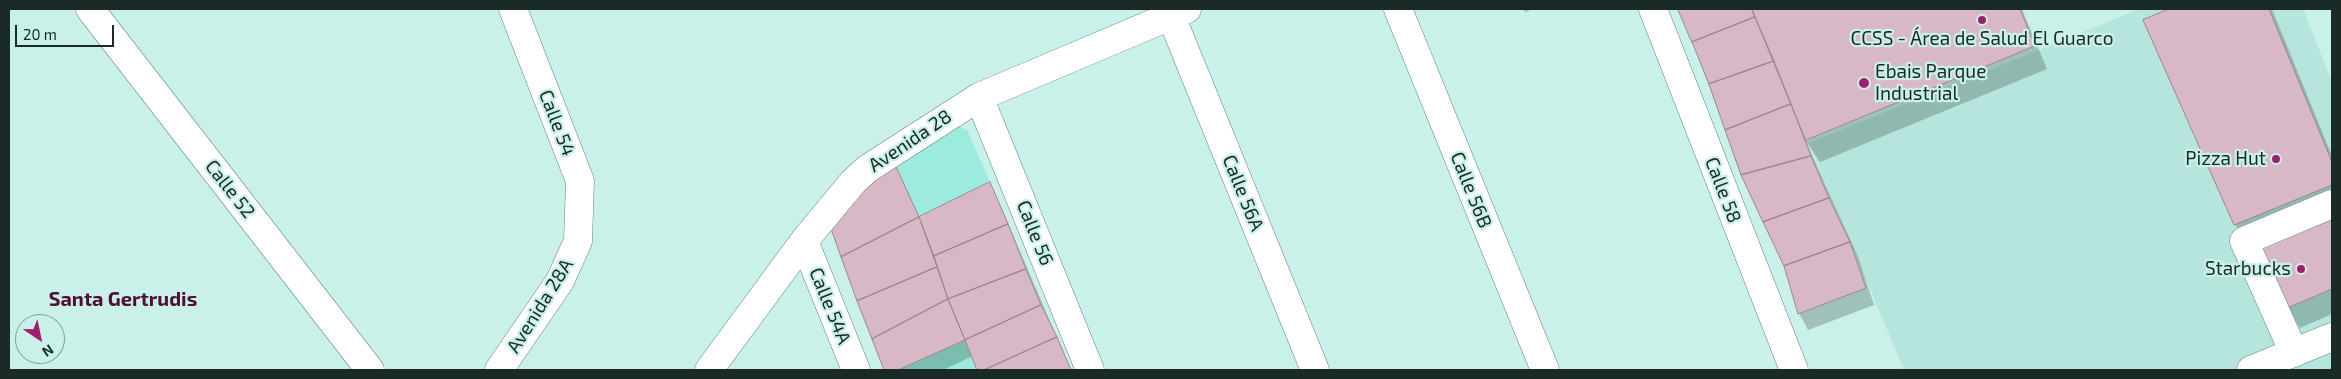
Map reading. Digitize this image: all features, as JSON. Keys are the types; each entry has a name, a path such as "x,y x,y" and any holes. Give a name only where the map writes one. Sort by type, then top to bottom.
{"street":[{"name":"Calle 52","path":"90,9 370,370"},
{"name":"Calle 54","path":"513,9 580,181 578,241"},
{"name":"Calle 56B","path":"1398,9 1545,370"},
{"name":"Calle 58","path":"1653,9 1794,370"},
{"name":"Avenida 28","path":"709,370 804,241 853,182 867,169 979,96 1179,12"},
{"name":"Calle 56A","path":"1179,12 1315,370"},
{"name":"Calle 56","path":"979,96 1090,370"},
{"path":"2294,353 2244,241 2332,204"},
{"name":"Avenida 28A","path":"499,370 560,281 578,241"},
{"name":"Calle 54A","path":"804,241 856,370"},
{"path":"2251,370 2332,337"}],"shaded area":[{"path":"2140,9 2303,9 2332,82 2332,370 1904,370 1809,143"},
{"path":"952,124 967,130 990,182 919,217 892,158"},
{"path":"965,340 977,370 898,370"}],"building":[{"path":"1678,9 1752,9 1755,17 1692,42"},
{"name":"Ebais Parque Industrial","path":"1752,9 2020,9 2035,46 1806,140"},
{"path":"2169,9 2269,9 2332,162 2332,185 2234,225 2143,20"},
{"path":"1755,17 1774,61 1709,84 1692,42"},
{"path":"1774,61 1791,104 1725,130 1709,84"},
{"path":"1791,104 1811,156 1741,175 1725,130"},
{"path":"1811,156 1829,198 1763,222 1741,175"},
{"path":"892,158 919,217 841,257 828,220"},
{"path":"990,182 1008,224 934,256 919,217"},
{"path":"1829,198 1850,242 1784,266 1763,222"},
{"path":"919,217 937,267 857,301 841,257"},
{"name":"Starbucks","path":"2332,220 2332,289 2287,308 2261,249"},
{"path":"1008,224 1026,269 948,299 934,256"},
{"path":"1850,242 1866,288 1798,314 1784,266"},
{"path":"937,267 948,299 872,339 857,301"},
{"path":"1026,269 1041,305 965,340 948,299"},
{"path":"948,299 965,340 898,370 884,370 872,339"},
{"path":"1041,305 1057,337 984,370 977,370 965,340"},
{"path":"1057,337 1071,370 984,370"}],"place":[{"name":"CCSS - Área de Salud El Guarco","path":"1982,20"},
{"name":"Ebais Parque Industrial","path":"1864,83"},
{"name":"Pizza Hut","path":"2276,159"},
{"name":"Starbucks","path":"2301,269"}],"district":[{"name":"Santa Gertrudis","path":"123,299"}]}
